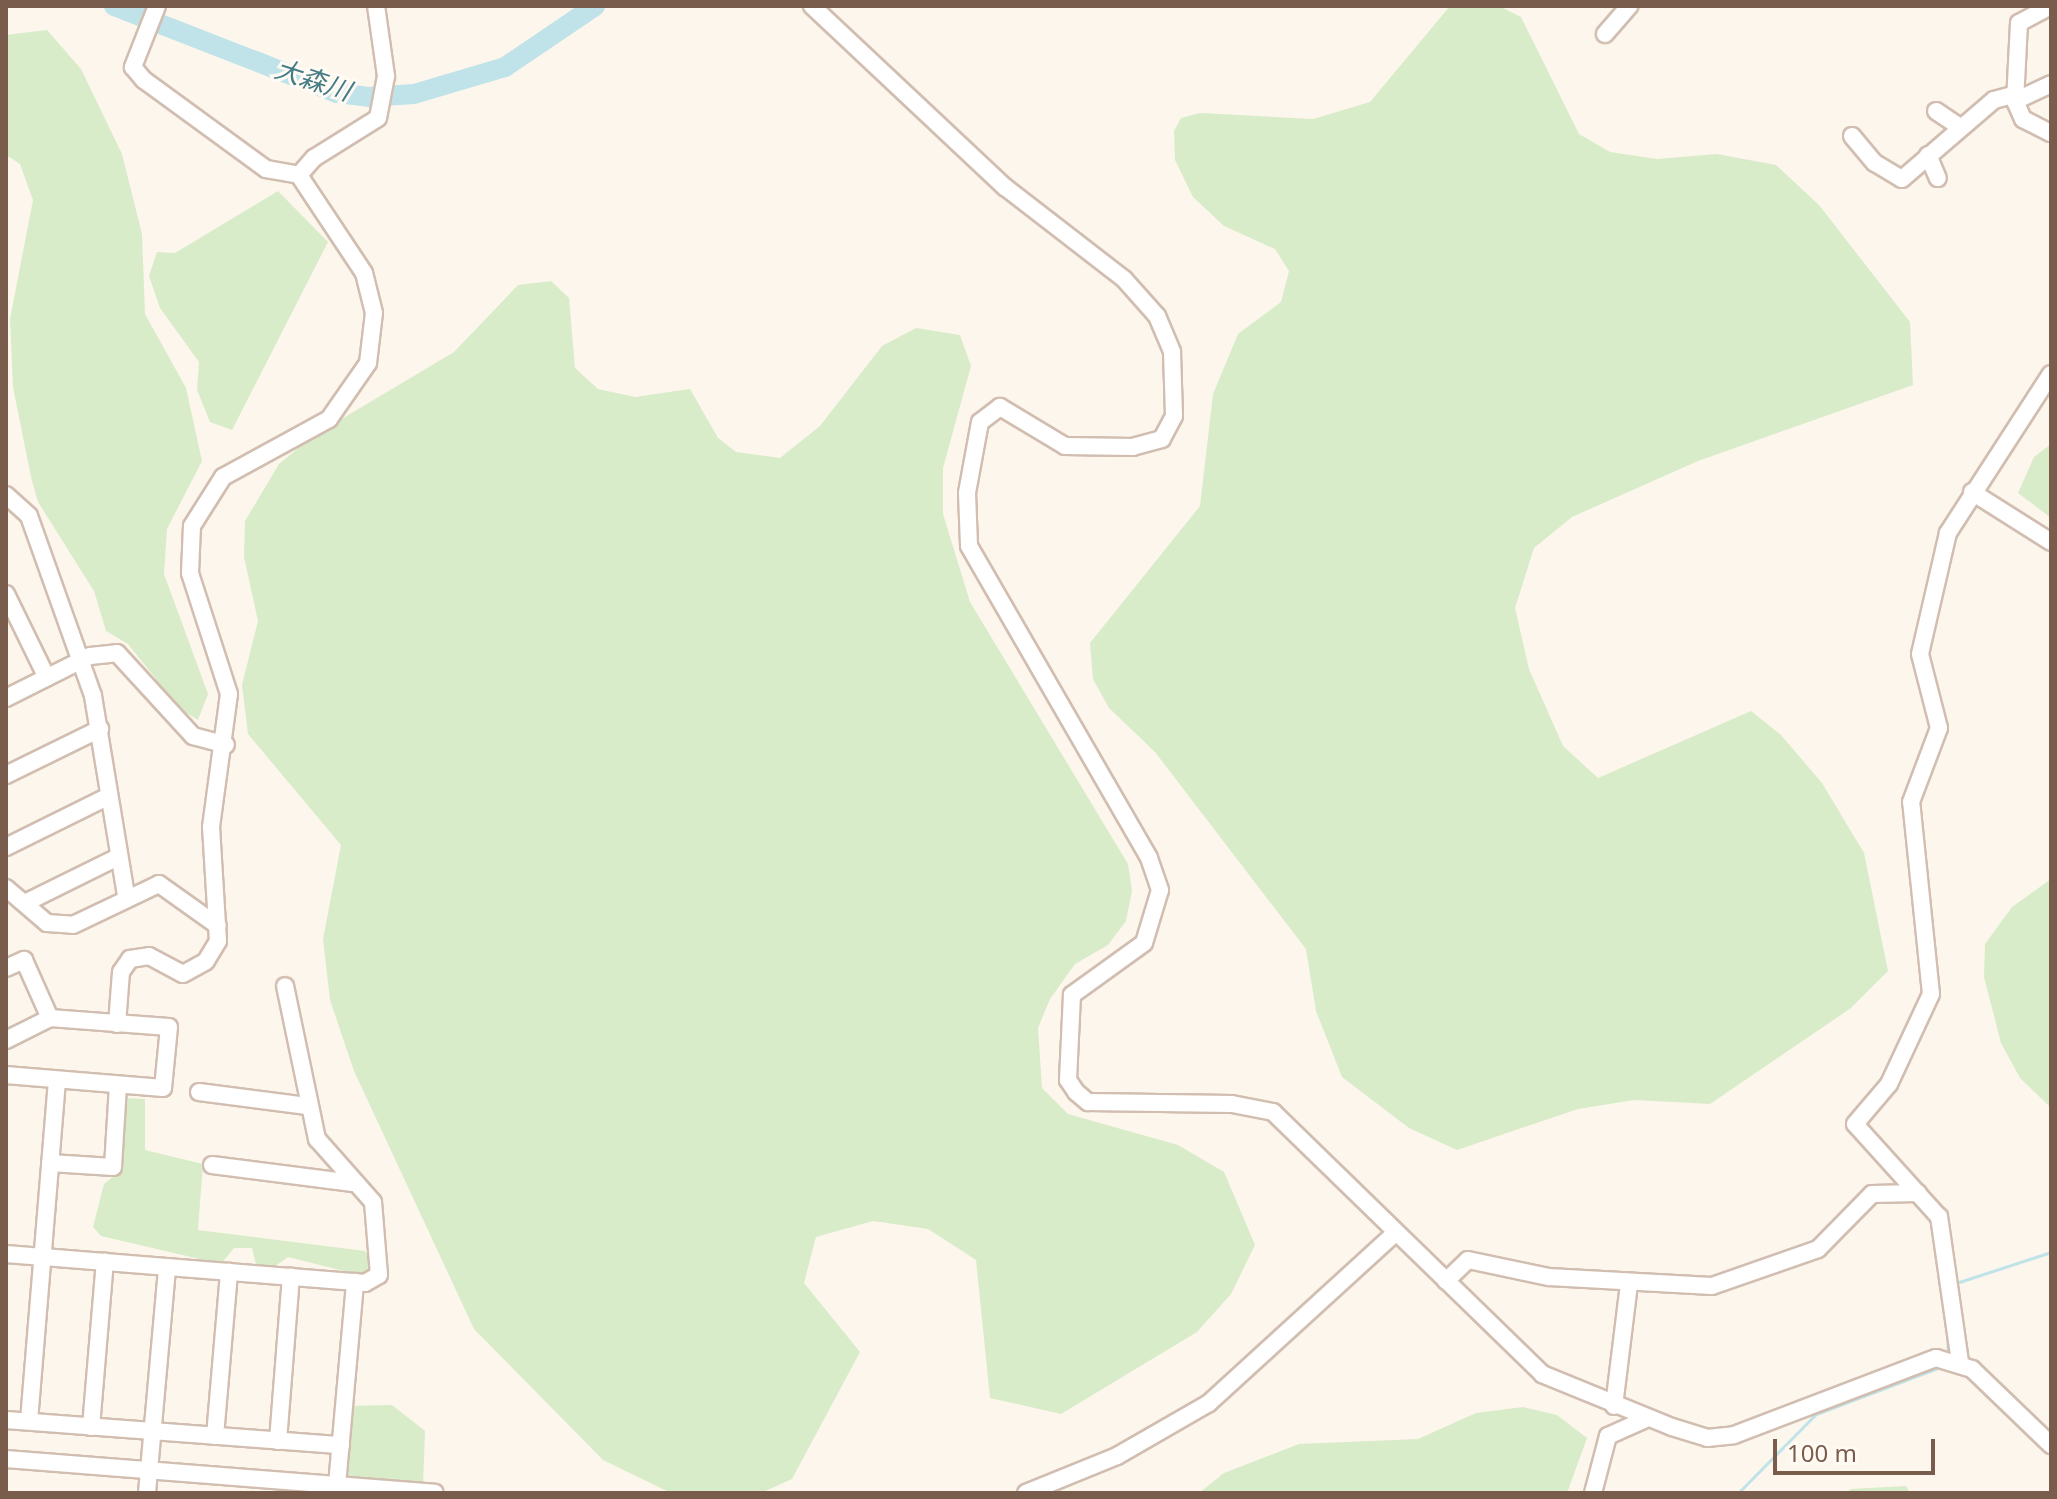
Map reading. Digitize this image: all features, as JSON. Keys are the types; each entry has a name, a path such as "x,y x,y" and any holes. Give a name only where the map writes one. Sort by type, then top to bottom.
{"street":[{"path":"299,175 314,158 378,118 385,88 376,6"},
{"path":"812,6 1005,187 1124,279 1157,316 1172,352 1174,416 1162,439 1133,447 1065,446 1000,407 980,422 967,493 969,546 1149,858 1160,890 1144,943 1072,995 1068,1080 1088,1102 1232,1104 1273,1112 1394,1234 1542,1374 1648,1418 1719,1438 1904,1365 1960,1362"},
{"path":"1605,34 1629,6"},
{"path":"117,1024 125,963 149,956 190,973 215,950 218,926 211,827 226,745 229,694 190,573 192,526 223,477 341,407 368,363 372,339 361,264 299,175 266,169 156,92 133,67 156,7"},
{"path":"2049,8 2019,23 2016,97 2023,119 2051,133"},
{"path":"1852,136 1875,163 1902,179 1994,100 2016,97 2051,84"},
{"path":"1936,111 1960,127"},
{"path":"1928,155 1938,178"},
{"path":"2049,1437 1960,1362 1939,1217 1855,1124 1889,1084 1931,994 1911,802 1939,728 1921,642 1948,533 2051,374"},
{"path":"1972,492 2051,542"},
{"path":"6,495 29,516 100,729 126,896"},
{"path":"6,594 12,620 47,678"},
{"path":"6,698 99,653 125,656 193,736 226,745"},
{"path":"6,775 100,729"},
{"path":"6,847 109,796"},
{"path":"29,901 118,857"},
{"path":"6,888 29,901 47,923 73,925 126,896 159,884 218,926"},
{"path":"6,968 24,960 50,1018"},
{"path":"6,1254 371,1282 379,1266 373,1202 331,1163 307,1106 285,986"},
{"path":"6,1040 50,1018 169,1027 163,1088 6,1075"},
{"path":"29,1421 57,1080"},
{"path":"50,1163 113,1167 118,1085"},
{"path":"199,1092 307,1106"},
{"path":"212,1165 353,1183"},
{"path":"1446,1281 1468,1260 1629,1284 1722,1283 1818,1249 1872,1194 1918,1193"},
{"path":"1026,1493 1117,1456 1209,1403 1394,1234"},
{"path":"91,1427 105,1262"},
{"path":"147,1493 167,1267"},
{"path":"215,1436 229,1272"},
{"path":"278,1441 291,1277"},
{"path":"337,1485 355,1282"},
{"path":"1614,1406 1629,1284"},
{"path":"1593,1493 1608,1436 1648,1418"},
{"path":"6,1420 341,1445"},
{"path":"6,1459 337,1485 375,1491 435,1493"}],"green space":[{"path":"1450,6 1499,6 1521,17 1579,134 1610,152 1657,159 1717,154 1776,165 1819,205 1910,322 1913,385 1698,461 1572,517 1534,548 1515,608 1529,669 1563,746 1598,778 1751,711 1781,735 1822,783 1864,853 1888,971 1851,1008 1710,1104 1634,1100 1578,1109 1457,1150 1409,1128 1342,1077 1316,1011 1306,949 1155,752 1109,708 1093,679 1090,643 1200,506 1213,394 1238,334 1281,302 1289,271 1275,249 1224,226 1193,197 1175,160 1174,131 1181,118 1200,113 1313,119 1370,102"},
{"path":"47,30 81,69 122,154 142,234 145,314 186,388 202,461 167,529 164,574 208,694 198,720 180,709 128,644 106,631 94,591 38,502 31,477 13,387 10,319 33,200 20,164 6,155 6,35"},
{"path":"278,191 328,242 232,430 210,422 197,390 199,362 160,308 149,276 157,252 175,253"},
{"path":"551,281 569,298 575,368 598,389 635,397 690,389 718,438 736,452 780,458 820,426 882,346 916,328 960,335 971,366 943,468 943,514 970,602 1128,864 1132,891 1126,921 1108,945 1075,964 1050,999 1038,1028 1042,1088 1068,1114 1178,1145 1224,1172 1255,1245 1231,1294 1197,1332 1061,1414 990,1398 976,1260 928,1229 873,1221 816,1237 804,1283 860,1352 792,1479 761,1493 671,1493 603,1460 474,1329 354,1071 330,1000 323,939 341,845 248,734 242,685 258,621 244,557 245,521 279,464 313,436 454,352 518,285"},
{"path":"2051,444 2051,518 2018,493 2034,457"},
{"path":"2051,879 2051,1108 2020,1078 2001,1043 1984,977 1985,944 2012,907"},
{"path":"124,1098 145,1099 145,1150 203,1164 198,1230 365,1251 372,1260 364,1276 288,1257 274,1267 256,1265 252,1248 234,1248 221,1264 101,1236 93,1227 104,1184 119,1172"},
{"path":"392,1405 425,1431 423,1487 340,1482 347,1406"},
{"path":"1523,1407 1557,1415 1587,1438 1567,1493 1199,1493 1224,1473 1299,1444 1418,1439 1476,1413"},
{"path":"1906,1486 1910,1493 1846,1493 1851,1489"}],"waterway":[{"name":"大森川","path":"114,6 337,93 369,97 414,94 505,67 595,6"},
{"path":"1953,1284 2051,1252"},
{"path":"1947,1330 1948,1354"},
{"path":"1738,1493 1816,1414 1946,1365"}]}
